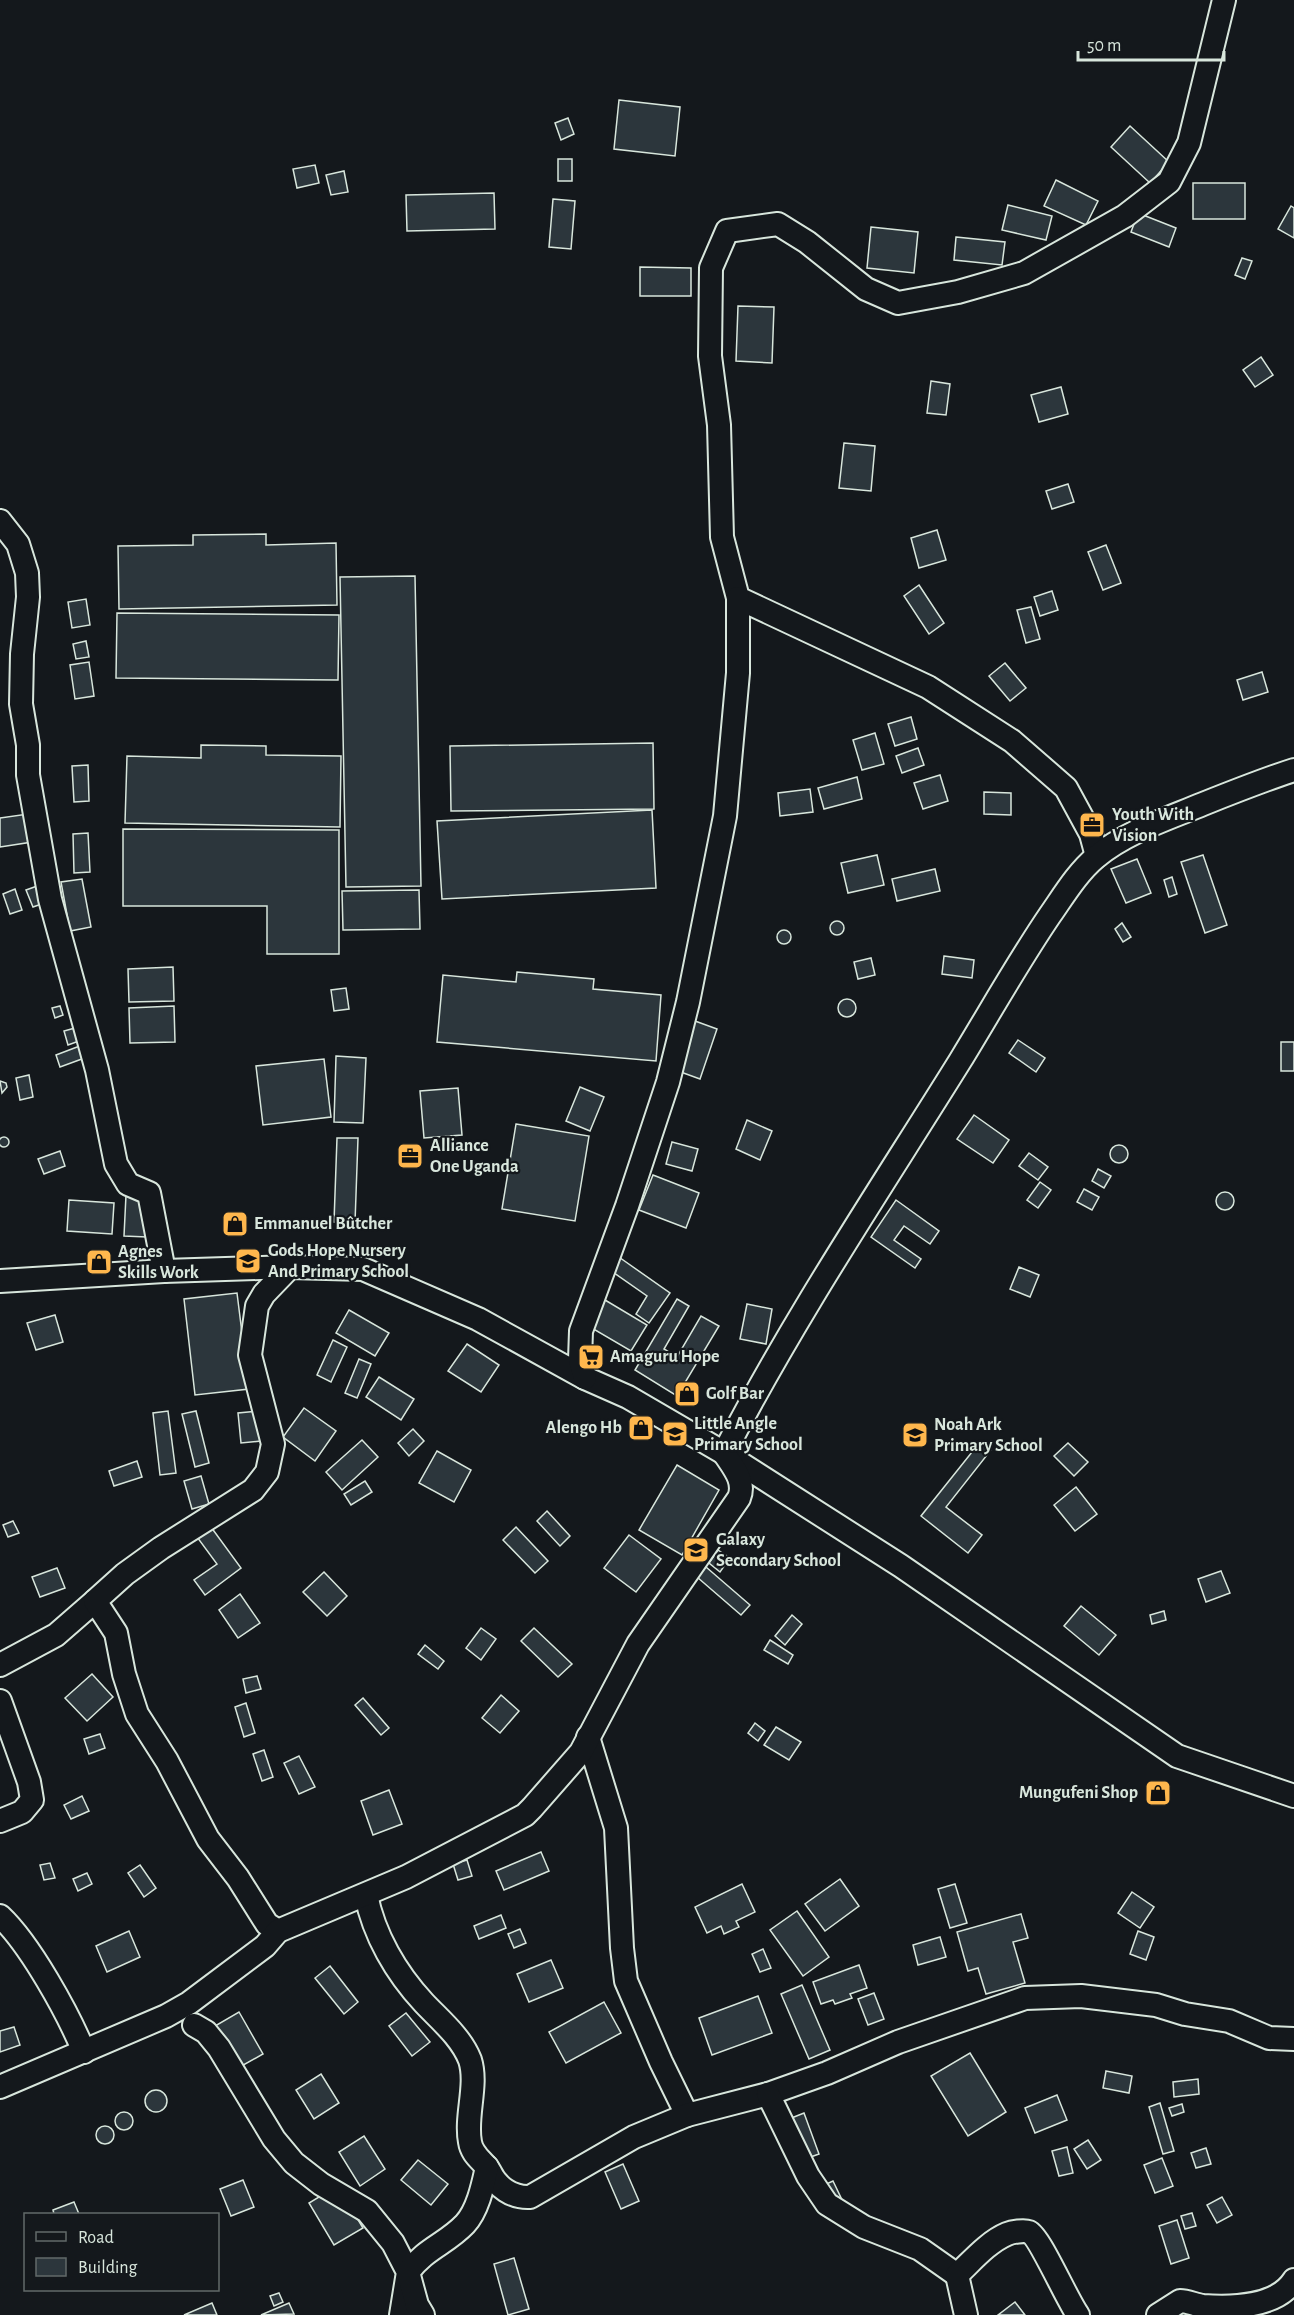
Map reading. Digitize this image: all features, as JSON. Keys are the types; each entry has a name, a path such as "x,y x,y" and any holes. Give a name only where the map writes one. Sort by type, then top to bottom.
{"street":[{"path":"585,1378 580,1360 581,1331 624,1215 668,1082 688,1002 725,816 738,673 738,598 722,537 718,426 710,356 711,268 727,231 778,224 807,242 866,289 898,303 958,292 1024,273 1068,251 1125,216 1168,182 1189,143 1224,0"},
{"path":"0,521 18,544 27,573 21,704 28,745 28,775 50,899 97,1070 116,1164 128,1184 149,1193 164,1271"},
{"path":"738,598 928,687 1012,741 1066,788 1091,834 1097,856"},
{"path":"724,1453 785,1340 848,1234 960,1061 1023,955 1075,878 1097,856 1148,827 1294,770"},
{"path":"0,1665 63,1630 125,1574 161,1548 253,1490 267,1472 273,1444 250,1355 257,1306 264,1294 290,1267"},
{"path":"0,1281 164,1271 290,1267 363,1269 478,1319 585,1378 628,1397 724,1453 901,1566 1167,1750 1206,1768 1294,1796"},
{"path":"0,2087 159,2020 189,2003 265,1946 278,1931 406,1877 525,1815 581,1752 638,1644 739,1498 743,1490 741,1479 724,1453"},
{"path":"95,1601 116,1633 124,1674 137,1714 167,1761 208,1839 238,1878 267,1924 278,1931"},
{"path":"0,1701 29,1782 32,1800 22,1812 0,1821"},
{"path":"588,1737 616,1827 621,1938 626,1981 657,2054 687,2115"},
{"path":"366,1894 375,1929 389,1955 415,1993 450,2030 471,2063 470,2144 479,2162 487,2167 501,2188 524,2198 530,2197 634,2137 687,2115 768,2094 827,2073 898,2042 1025,1998 1081,1996 1156,2005 1185,2014 1229,2021 1269,2038 1294,2039"},
{"path":"0,1916 18,1934 75,2030 84,2052"},
{"path":"194,2025 206,2032 219,2048 274,2139 294,2163 321,2184 367,2211 401,2254 417,2305 423,2315"},
{"path":"768,2094 808,2176 827,2204 864,2227 920,2249 957,2275 966,2315"},
{"path":"401,2315 408,2272 420,2255 466,2223 481,2194 487,2167"},
{"path":"957,2275 986,2247 1008,2233 1030,2232 1039,2241 1051,2270 1078,2315"},
{"path":"1158,2315 1180,2301 1219,2306 1267,2302 1283,2294 1294,2280"}],"building":[{"path":"619,100 680,107 675,156 614,149"},
{"path":"568,118 574,134 561,140 555,123"},
{"path":"1130,126 1169,162 1150,183 1111,147"},
{"path":"558,159 572,159 572,181 558,181"},
{"path":"315,165 319,183 297,188 293,169"},
{"path":"344,171 348,192 331,195 326,175"},
{"path":"1056,180 1098,201 1086,225 1044,206"},
{"path":"1193,183 1245,183 1245,219 1193,219"},
{"path":"494,193 495,229 407,231 406,195"},
{"path":"553,199 575,201 571,249 549,247"},
{"path":"1008,205 1052,216 1046,240 1002,230"},
{"path":"1291,206 1294,208 1294,238 1278,229"},
{"path":"1138,213 1176,228 1169,247 1131,232"},
{"path":"871,227 918,232 914,273 867,268"},
{"path":"956,237 1005,242 1002,265 954,260"},
{"path":"1242,258 1252,261 1245,279 1235,275"},
{"path":"640,267 691,268 691,296 640,296"},
{"path":"738,306 774,307 772,363 736,361"},
{"path":"1261,357 1273,375 1255,387 1243,370"},
{"path":"931,381 950,384 946,415 927,413"},
{"path":"1061,387 1068,414 1039,422 1031,395"},
{"path":"844,443 875,446 871,491 839,488"},
{"path":"1068,484 1074,502 1052,509 1046,491"},
{"path":"937,530 946,560 919,568 911,538"},
{"path":"266,534 266,545 336,543 337,605 119,609 118,546 193,545 193,535"},
{"path":"1106,545 1121,583 1103,590 1088,552"},
{"path":"415,576 421,886 346,887 340,577"},
{"path":"919,585 944,623 929,634 904,596"},
{"path":"1052,591 1058,610 1040,616 1034,597"},
{"path":"86,599 90,625 72,628 68,602"},
{"path":"1031,607 1040,639 1026,643 1017,610"},
{"path":"117,613 339,615 338,680 116,678"},
{"path":"86,641 89,657 76,659 73,644"},
{"path":"89,662 94,696 75,699 70,665"},
{"path":"1005,663 1026,688 1010,701 989,676"},
{"path":"1262,672 1268,692 1243,700 1237,680"},
{"path":"911,717 917,739 895,746 888,724"},
{"path":"875,733 884,764 862,770 853,740"},
{"path":"653,743 654,809 451,811 450,746"},
{"path":"201,745 266,746 266,755 341,756 340,827 125,823 127,756 201,758"},
{"path":"918,748 924,765 902,773 896,756"},
{"path":"88,765 89,801 74,802 72,766"},
{"path":"940,775 948,801 923,809 914,783"},
{"path":"857,777 862,799 824,809 818,788"},
{"path":"810,789 813,812 780,816 778,793"},
{"path":"984,792 1011,793 1011,815 984,814"},
{"path":"652,810 656,888 442,899 437,821"},
{"path":"28,814 32,842 0,847 0,818"},
{"path":"123,829 339,830 339,954 267,954 267,906 123,906"},
{"path":"88,833 90,872 74,873 73,834"},
{"path":"877,855 884,885 848,893 841,863"},
{"path":"1203,855 1227,925 1205,933 1181,862"},
{"path":"1137,859 1151,893 1126,903 1111,869"},
{"path":"935,869 940,891 897,901 892,879"},
{"path":"1172,877 1177,894 1169,897 1164,880"},
{"path":"82,879 91,927 70,931 61,882"},
{"path":"40,885 47,902 33,907 26,890"},
{"path":"15,889 22,910 10,914 3,894"},
{"path":"419,890 420,929 343,930 342,891"},
{"path":"837,921 842,923 844,928 842,933 837,935 832,933 830,928 832,923"},
{"path":"1122,923 1131,937 1123,942 1115,929"},
{"path":"781,930 787,930 791,937 787,944 781,944 777,940 777,934"},
{"path":"944,956 974,960 972,978 942,974"},
{"path":"871,958 875,975 858,979 854,962"},
{"path":"173,967 174,1001 129,1002 128,969"},
{"path":"517,972 594,979 593,989 661,995 656,1061 437,1042 443,975 516,982"},
{"path":"346,988 349,1009 334,1011 331,990"},
{"path":"847,999 853,1002 856,1008 853,1014 847,1017 841,1014 838,1008 841,1002"},
{"path":"60,1006 63,1015 55,1018 52,1008"},
{"path":"174,1006 175,1042 130,1043 129,1008"},
{"path":"695,1021 717,1029 700,1079 678,1071"},
{"path":"75,1028 79,1041 68,1045 64,1031"},
{"path":"1018,1040 1045,1058 1036,1072 1009,1053"},
{"path":"1281,1042 1294,1042 1294,1071 1281,1071"},
{"path":"85,1044 90,1056 60,1067 56,1055"},
{"path":"336,1056 366,1058 363,1123 334,1122"},
{"path":"324,1059 331,1117 263,1125 256,1066"},
{"path":"29,1075 33,1097 20,1100 16,1078"},
{"path":"0,1081 6,1083 7,1087 2,1093"},
{"path":"580,1087 604,1097 590,1131 566,1121"},
{"path":"458,1088 462,1135 424,1138 420,1091"},
{"path":"974,1115 1009,1140 993,1163 957,1139"},
{"path":"747,1120 772,1131 760,1160 736,1149"},
{"path":"516,1124 589,1136 575,1221 502,1209"},
{"path":"4,1137 8,1138 8,1146 4,1147 0,1146 -1,1142 0,1138"},
{"path":"337,1138 358,1138 355,1223 334,1222"},
{"path":"672,1142 698,1149 692,1171 666,1164"},
{"path":"1119,1145 1125,1148 1128,1154 1125,1160 1119,1163 1113,1160 1110,1154 1113,1148"},
{"path":"60,1151 65,1166 44,1174 38,1159"},
{"path":"1029,1153 1048,1167 1038,1180 1019,1166"},
{"path":"1098,1169 1111,1176 1104,1188 1092,1181"},
{"path":"653,1175 699,1193 686,1228 639,1210"},
{"path":"1040,1182 1051,1190 1038,1208 1027,1200"},
{"path":"1084,1189 1099,1197 1092,1210 1077,1202"},
{"path":"1225,1192 1231,1195 1234,1201 1231,1207 1225,1210 1219,1207 1216,1201 1219,1195"},
{"path":"126,1195 149,1196 147,1237 124,1236"},
{"path":"69,1200 114,1203 112,1234 67,1231"},
{"path":"896,1200 939,1231 930,1244 904,1226 894,1240 921,1259 915,1268 871,1237"},
{"path":"616,1255 670,1293 649,1323 636,1314 647,1296 607,1268"},
{"path":"1019,1267 1039,1275 1030,1297 1010,1289"},
{"path":"237,1293 249,1389 195,1395 184,1299"},
{"path":"677,1299 689,1306 664,1349 677,1357 701,1316 719,1326 677,1396 635,1370"},
{"path":"605,1300 647,1325 631,1351 590,1327"},
{"path":"747,1304 772,1309 766,1344 740,1339"},
{"path":"349,1310 389,1333 375,1356 336,1333"},
{"path":"55,1315 63,1342 36,1350 27,1323"},
{"path":"333,1340 347,1347 331,1382 317,1375"},
{"path":"467,1344 499,1365 481,1392 448,1371"},
{"path":"359,1359 371,1364 357,1398 345,1393"},
{"path":"379,1377 414,1399 401,1420 366,1397"},
{"path":"304,1408 336,1431 315,1461 283,1437"},
{"path":"168,1411 176,1473 160,1475 153,1413"},
{"path":"196,1411 209,1463 195,1467 182,1414"},
{"path":"258,1411 261,1441 241,1443 238,1413"},
{"path":"413,1429 424,1441 409,1456 398,1443"},
{"path":"362,1440 378,1457 342,1490 326,1472"},
{"path":"980,1442 991,1450 946,1507 982,1535 968,1553 921,1516"},
{"path":"1068,1443 1088,1462 1074,1476 1054,1456"},
{"path":"437,1451 471,1470 454,1502 419,1483"},
{"path":"137,1461 142,1477 114,1486 109,1471"},
{"path":"677,1465 719,1490 682,1555 639,1530"},
{"path":"201,1476 209,1504 192,1509 184,1481"},
{"path":"365,1481 372,1492 351,1505 344,1494"},
{"path":"1076,1487 1097,1514 1075,1531 1054,1505"},
{"path":"547,1511 570,1536 560,1546 537,1521"},
{"path":"13,1521 19,1533 8,1537 3,1525"},
{"path":"211,1527 241,1568 205,1595 194,1580 217,1564 197,1537"},
{"path":"516,1527 548,1561 535,1573 503,1540"},
{"path":"629,1535 661,1559 636,1592 604,1568"},
{"path":"718,1550 730,1558 720,1572 709,1563"},
{"path":"706,1567 750,1605 741,1615 697,1577"},
{"path":"57,1568 65,1588 40,1597 32,1577"},
{"path":"1221,1571 1230,1593 1206,1602 1198,1579"},
{"path":"324,1572 347,1596 327,1616 303,1592"},
{"path":"240,1594 260,1623 238,1638 219,1610"},
{"path":"1081,1606 1116,1635 1099,1655 1064,1626"},
{"path":"1164,1611 1166,1620 1152,1624 1150,1615"},
{"path":"792,1615 802,1624 785,1645 775,1636"},
{"path":"481,1628 496,1639 481,1660 466,1648"},
{"path":"534,1628 572,1664 558,1677 521,1641"},
{"path":"770,1640 793,1655 788,1664 764,1650"},
{"path":"425,1645 444,1661 438,1669 418,1654"},
{"path":"92,1674 113,1697 87,1721 65,1698"},
{"path":"257,1676 261,1689 246,1693 243,1679"},
{"path":"501,1695 519,1711 500,1733 482,1718"},
{"path":"363,1698 389,1728 381,1735 355,1705"},
{"path":"246,1703 255,1733 244,1737 235,1707"},
{"path":"755,1723 765,1731 758,1741 748,1733"},
{"path":"776,1727 801,1742 789,1760 764,1745"},
{"path":"100,1734 105,1748 89,1754 84,1739"},
{"path":"264,1750 273,1777 262,1781 253,1754"},
{"path":"299,1756 315,1787 299,1794 284,1763"},
{"path":"389,1790 402,1824 373,1835 361,1801"},
{"path":"82,1796 89,1811 71,1819 64,1805"},
{"path":"541,1852 549,1871 504,1890 496,1871"},
{"path":"467,1860 472,1876 458,1880 453,1864"},
{"path":"50,1863 55,1878 44,1880 40,1865"},
{"path":"140,1865 156,1888 144,1897 128,1873"},
{"path":"87,1873 92,1884 78,1891 73,1879"},
{"path":"840,1879 859,1906 825,1931 805,1904"},
{"path":"742,1884 755,1912 736,1921 739,1927 724,1934 721,1926 707,1933 695,1907"},
{"path":"955,1884 967,1923 950,1928 938,1889"},
{"path":"1132,1892 1154,1907 1140,1928 1118,1913"},
{"path":"797,1911 829,1957 803,1976 770,1930"},
{"path":"1021,1914 1028,1938 1013,1942 1025,1983 986,1994 978,1968 968,1971 957,1932"},
{"path":"501,1915 506,1928 479,1939 474,1926"},
{"path":"520,1929 526,1943 514,1948 508,1934"},
{"path":"129,1931 140,1957 107,1972 96,1946"},
{"path":"1138,1931 1154,1937 1146,1960 1130,1954"},
{"path":"940,1937 946,1957 918,1965 913,1945"},
{"path":"763,1949 771,1968 760,1972 752,1954"},
{"path":"551,1960 563,1988 529,2002 517,1974"},
{"path":"859,1965 867,1988 850,1994 852,1998 835,2004 833,2000 821,2004 813,1982"},
{"path":"330,1966 358,2002 344,2014 315,1978"},
{"path":"802,1985 830,2050 809,2059 781,1994"},
{"path":"874,1993 884,2019 868,2025 858,1999"},
{"path":"758,1996 772,2033 712,2055 699,2018"},
{"path":"604,2002 621,2033 566,2063 549,2032"},
{"path":"239,2012 263,2054 238,2068 215,2026"},
{"path":"406,2013 430,2042 412,2056 389,2026"},
{"path":"14,2027 20,2045 0,2052 0,2031"},
{"path":"970,2053 1006,2112 968,2136 931,2076"},
{"path":"1106,2071 1132,2076 1129,2093 1103,2088"},
{"path":"321,2074 339,2103 314,2119 296,2090"},
{"path":"1198,2079 1199,2094 1174,2097 1173,2082"},
{"path":"156,2090 164,2093 167,2101 164,2109 156,2112 148,2109 145,2101 148,2093"},
{"path":"1057,2095 1067,2120 1035,2133 1025,2108"},
{"path":"1160,2103 1174,2151 1163,2154 1149,2107"},
{"path":"1182,2104 1184,2112 1172,2116 1169,2108"},
{"path":"120,2112 128,2112 133,2117 131,2128 120,2130 115,2125 115,2117"},
{"path":"804,2113 819,2154 805,2159 789,2119"},
{"path":"105,2126 111,2129 114,2135 111,2141 105,2144 99,2141 96,2135 99,2129"},
{"path":"364,2136 385,2169 360,2186 339,2152"},
{"path":"1088,2140 1101,2160 1087,2169 1074,2149"},
{"path":"1067,2147 1073,2173 1059,2176 1052,2151"},
{"path":"1206,2148 1211,2164 1196,2168 1191,2153"},
{"path":"1162,2158 1173,2186 1155,2193 1144,2165"},
{"path":"418,2160 448,2184 431,2205 401,2180"},
{"path":"623,2164 639,2201 621,2209 605,2172"},
{"path":"243,2180 254,2207 231,2216 220,2189"},
{"path":"833,2181 843,2202 834,2206 824,2185"},
{"path":"332,2189 344,2196 363,2228 334,2245 309,2203"},
{"path":"1222,2197 1232,2215 1217,2223 1207,2205"},
{"path":"74,2202 79,2213 54,2213 53,2210"},
{"path":"1192,2213 1196,2226 1185,2229 1181,2216"},
{"path":"1177,2220 1189,2258 1171,2264 1159,2226"},
{"path":"514,2258 529,2309 508,2315 494,2264"},
{"path":"279,2293 283,2302 274,2306 270,2296"},
{"path":"1015,2302 1025,2315 998,2315"},
{"path":"212,2303 217,2315 184,2315"},
{"path":"289,2303 294,2314 261,2315"}],"place":[{"name":"Youth With Vision","path":"1092,825"},
{"name":"Alliance One Uganda","path":"410,1156"},
{"name":"Emmanuel Bûtcher","path":"235,1224"},
{"name":"Gods Hope Nursery And Primary School","path":"248,1261"},
{"name":"Agnes Skills Work","path":"99,1262"},
{"name":"Amaguru Hope","path":"591,1357"},
{"name":"Golf Bar","path":"687,1394"},
{"name":"Alengo Hb","path":"641,1428"},
{"name":"Little Angle Primary School","path":"675,1434"},
{"name":"Noah Ark Primary School","path":"915,1435"},
{"name":"Galaxy Secondary School","path":"696,1550"},
{"name":"Mungufeni Shop","path":"1158,1793"}]}
